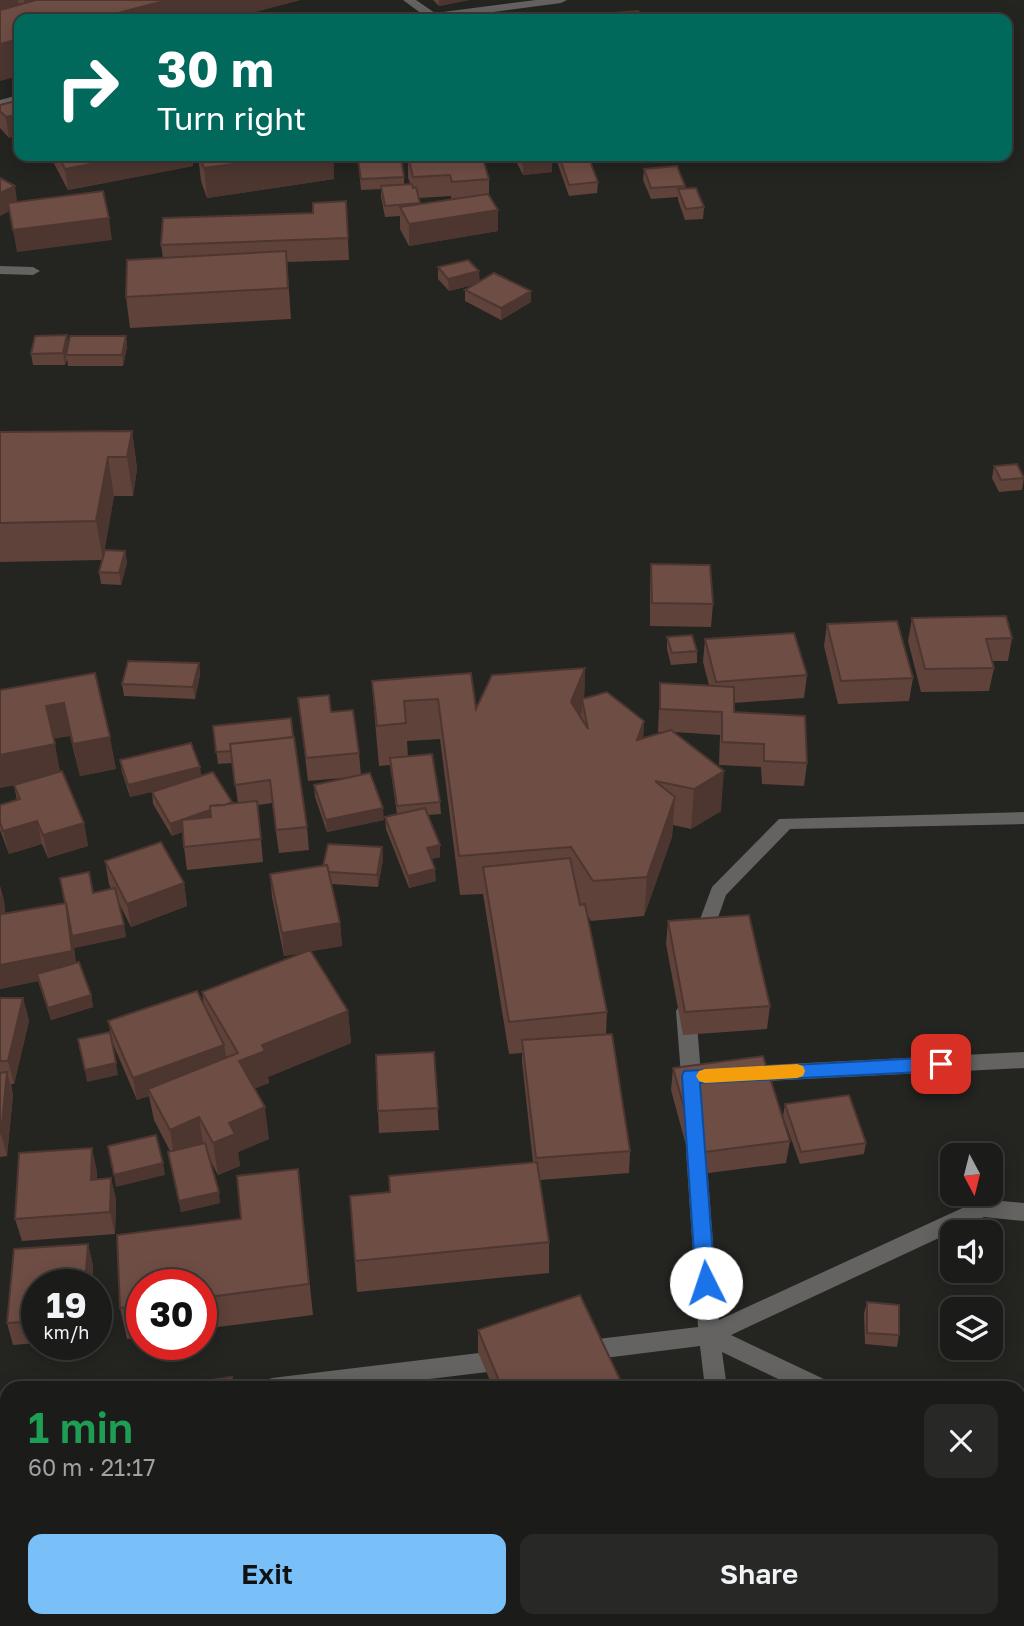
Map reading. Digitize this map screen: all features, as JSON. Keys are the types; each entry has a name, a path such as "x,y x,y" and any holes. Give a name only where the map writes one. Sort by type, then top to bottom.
{"street":[{"path":"409,0 429,14"},
{"path":"456,14 561,0"},
{"path":"0,271 33,271"},
{"path":"697,953 718,892 785,823 1024,818"},
{"path":"684,990 698,1076 693,1104"},
{"path":"732,1074 1024,1060"},
{"path":"695,1131 709,1335 715,1381"},
{"path":"559,1353 709,1335 982,1208 1024,1212"},
{"path":"709,1335 805,1381"},
{"path":"330,1381 531,1357"}],"building":[{"path":"36,0 168,0 114,14 14,14 14,40 0,44 0,10"},
{"path":"638,11 640,14 602,14"},
{"path":"14,101 14,115 6,117 0,111 0,105"},
{"path":"61,161 107,161 65,169"},
{"path":"201,161 254,161 204,168"},
{"path":"358,161 401,161 404,177 361,179"},
{"path":"409,161 484,161 489,179 452,182 450,175 413,177"},
{"path":"522,161 552,161 523,164"},
{"path":"561,161 590,161 598,182 569,185"},
{"path":"677,166 685,186 651,188 644,169"},
{"path":"0,178 15,186 0,193"},
{"path":"412,184 413,188 416,187 420,203 385,206 381,186"},
{"path":"696,188 704,207 686,209 678,189"},
{"path":"103,191 109,218 13,230 8,203"},
{"path":"488,194 498,210 409,224 400,207"},
{"path":"346,201 348,238 161,245 163,218 313,213 313,203"},
{"path":"286,251 288,288 126,297 127,260"},
{"path":"468,260 479,271 448,279 438,267"},
{"path":"494,273 531,291 501,308 465,290"},
{"path":"67,335 63,353 31,354 35,336"},
{"path":"70,336 126,336 122,355 66,355"},
{"path":"132,431 127,457 108,457 96,521 0,523 0,432"},
{"path":"1017,464 1024,478 1001,480 994,466"},
{"path":"105,550 125,551 119,573 99,572"},
{"path":"651,564 710,565 713,604 652,603"},
{"path":"1006,616 1012,638 986,639 994,668 925,669 912,618"},
{"path":"897,621 913,678 841,681 827,624"},
{"path":"794,633 807,675 716,682 705,639"},
{"path":"692,635 697,651 672,653 667,637"},
{"path":"128,661 199,663 193,687 122,684"},
{"path":"585,668 571,702 588,729 582,699 607,692 644,721 637,740 671,730 724,771 694,789 655,781 675,797 647,877 593,881 571,847 459,856 438,699 404,701 406,723 377,726 372,681 471,673 476,709 492,675"},
{"path":"95,673 110,737 73,744 64,703 46,706 55,744 0,755 0,690"},
{"path":"660,683 734,687 734,712 805,716 807,763 764,761 764,744 722,742 722,712 660,709"},
{"path":"329,695 331,712 353,710 359,753 306,758 298,698"},
{"path":"291,718 293,737 230,744 231,751 216,752 213,726"},
{"path":"294,737 307,827 276,830 270,780 235,785 230,744"},
{"path":"191,743 200,767 128,785 120,760"},
{"path":"432,754 440,802 397,806 390,758"},
{"path":"62,771 84,823 43,835 37,821 3,831 0,805 20,799 14,785"},
{"path":"213,772 232,802 210,806 210,810 170,824 152,792"},
{"path":"370,773 383,808 326,820 314,785"},
{"path":"257,801 261,839 184,847 182,820 211,817 210,806"},
{"path":"425,808 440,845 427,848 435,869 408,876 385,817"},
{"path":"161,842 184,883 127,904 105,861"},
{"path":"328,844 382,847 377,875 329,872 327,865 323,866"},
{"path":"570,858 580,905 585,904 607,1012 509,1022 483,867"},
{"path":"327,865 340,923 282,933 270,874"},
{"path":"89,872 93,893 115,888 124,925 72,936 60,878"},
{"path":"0,896 2,914 66,903 72,951 0,965"},
{"path":"749,915 770,1006 685,1012 668,921"},
{"path":"310,950 348,1011 262,1045 265,1051 239,1061 265,1107 229,1123 235,1134 213,1143 199,1117 170,1130 148,1089 238,1053 202,992"},
{"path":"79,962 91,995 48,1008 37,974"},
{"path":"197,991 224,1045 133,1078 108,1021"},
{"path":"0,998 23,998 8,1061 0,1061"},
{"path":"110,1032 116,1063 85,1070 78,1039"},
{"path":"612,1034 630,1151 536,1158 522,1040"},
{"path":"434,1052 438,1108 378,1111 376,1055"},
{"path":"763,1056 790,1141 697,1153 673,1068"},
{"path":"7,1072 1,1134 0,1134 0,1073"},
{"path":"849,1095 866,1143 801,1152 785,1104"},
{"path":"156,1135 163,1163 114,1175 108,1146"},
{"path":"205,1143 219,1192 179,1201 168,1152"},
{"path":"92,1148 91,1180 111,1178 110,1212 15,1219 19,1153"},
{"path":"537,1162 549,1242 355,1261 350,1196 390,1192 389,1176"},
{"path":"298,1169 309,1284 217,1296 217,1269 126,1269 126,1307 120,1308 117,1235 241,1219 237,1176"},
{"path":"88,1244 86,1269 21,1269 21,1322 7,1323 14,1249"},
{"path":"580,1295 621,1381 499,1381 478,1330"},
{"path":"867,1302 899,1305 899,1335 867,1333"},
{"path":"232,1377 232,1381 205,1381"}],"slow traffic":[{"path":"705,1076 797,1071"}],"route":[{"path":"706,1283 691,1076 941,1064"}]}
